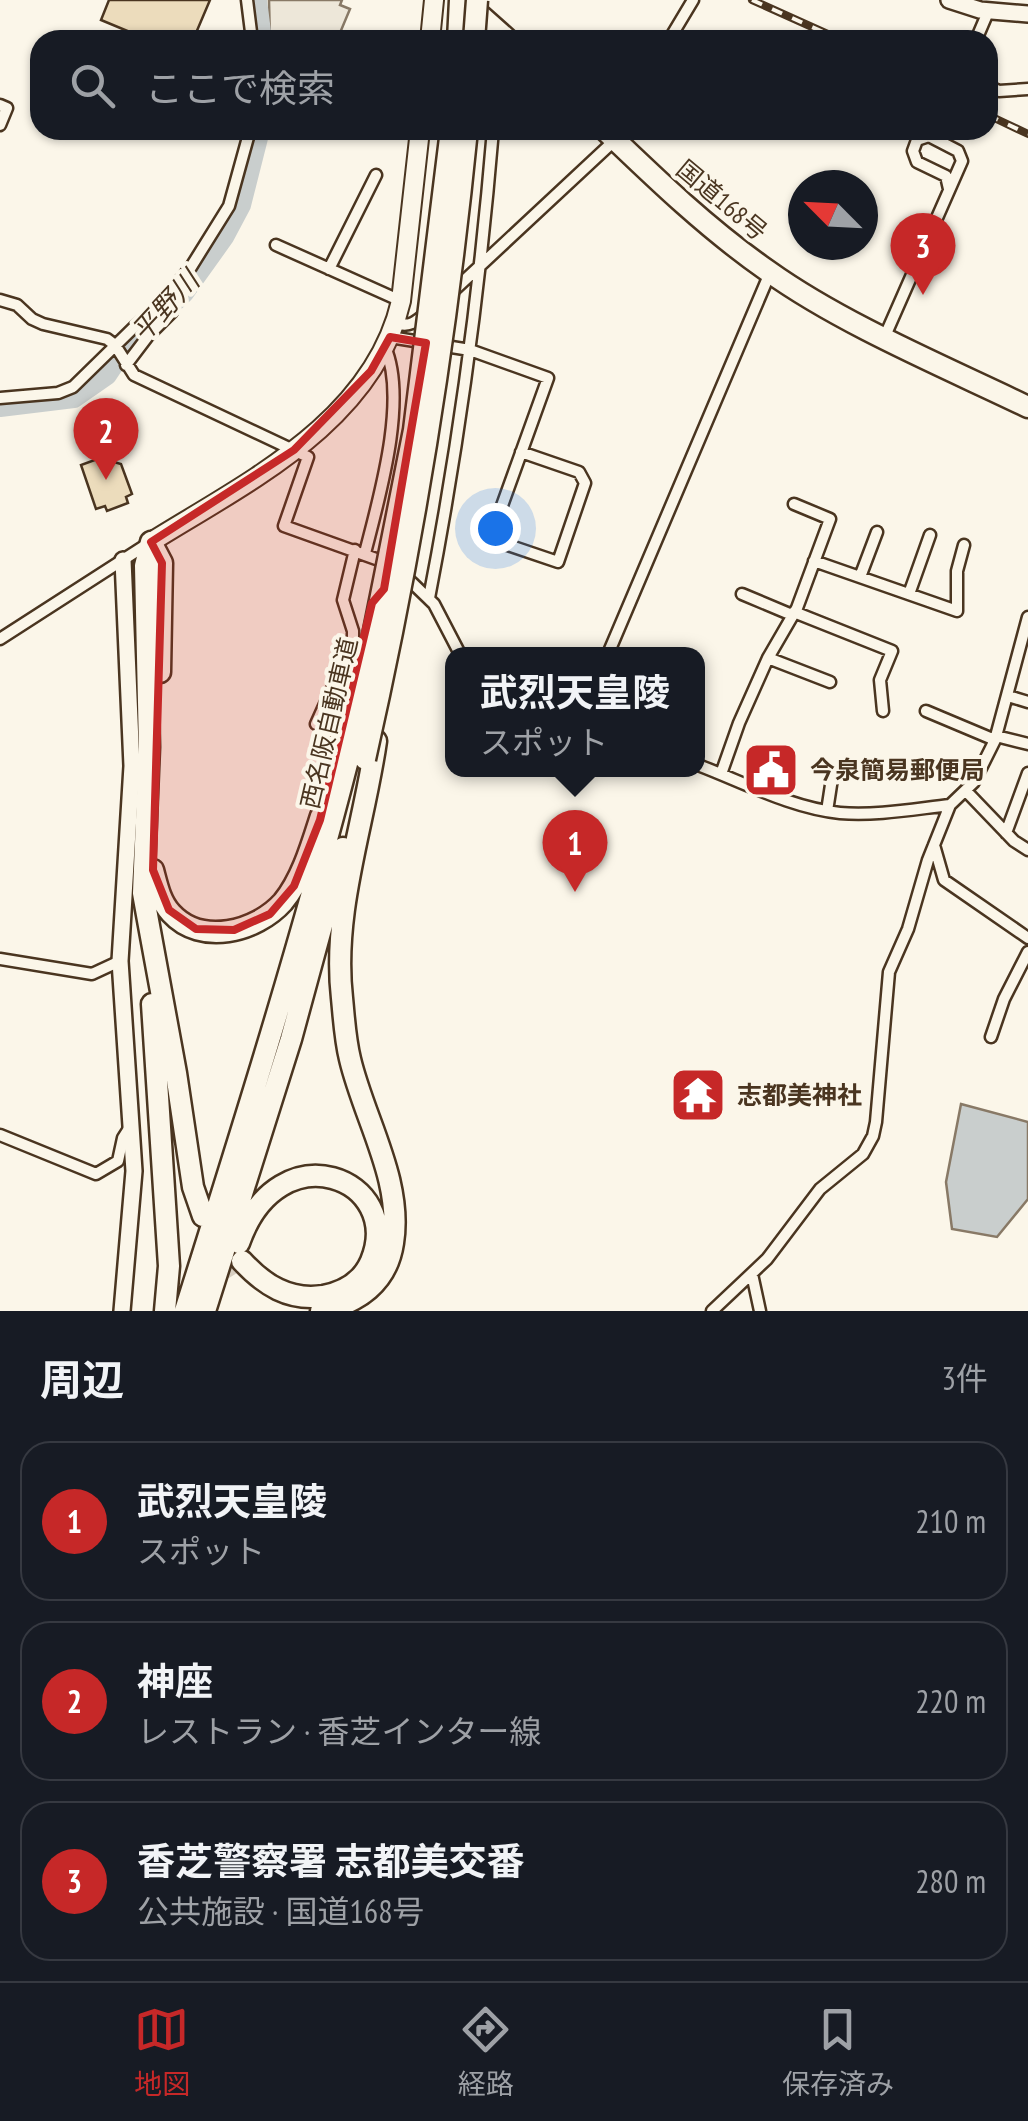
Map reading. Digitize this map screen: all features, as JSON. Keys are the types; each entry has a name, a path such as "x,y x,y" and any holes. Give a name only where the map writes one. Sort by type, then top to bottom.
{"highway":[{"path":"462,0 465,30"},
{"path":"462,0 496,30"},
{"path":"469,30 477,0"},
{"name":"西名阪自動車道","path":"205,1311 291,1039 356,758 414,430 450,140"},
{"name":"西名阪自動車道","path":"185,1311 356,758 373,725 430,433 466,140"},
{"name":"国道168号","path":"621,140 712,228 770,273 1028,407"},
{"path":"143,893 193,1186 205,1208 174,993 156,919 162,563 151,542"},
{"path":"151,542 145,566 149,746 143,893 162,1120 169,1266 165,1311"},
{"path":"154,870 160,896 169,910 196,929 234,930 270,914 294,886 356,758"},
{"path":"216,1311 246,1223 277,1186 311,1174 334,1178 367,1202 378,1236 364,1276 334,1294 288,1294 239,1267 267,1298 294,1309 320,1311 344,1306 367,1294 382,1274 393,1247 395,1218 387,1172 349,1058 341,993 340,929 356,758"}],"main road":[{"path":"431,30 434,0"},
{"path":"151,542 294,450 354,393 390,336 401,301 419,140"}],"street":[{"path":"246,0 250,30"},
{"path":"675,30 693,0"},
{"path":"949,0 991,12 1028,14"},
{"path":"983,30 991,12"},
{"path":"998,91 1028,90"},
{"path":"0,105 7,108 0,125"},
{"path":"120,356 182,280 220,222 236,186 248,140"},
{"path":"429,598 482,266 492,140"},
{"path":"390,336 414,323 482,266 607,140"},
{"path":"917,140 913,152 917,162 946,176 949,189"},
{"path":"885,336 962,161 958,151 937,140"},
{"path":"330,269 376,175"},
{"path":"276,245 401,301"},
{"path":"611,647 770,273"},
{"path":"0,300 17,305 44,324 94,334 142,379 308,457 284,526 398,568 444,618 457,647"},
{"path":"0,398 58,393 73,387 148,336 172,312"},
{"path":"390,336 470,350 548,378 521,452 490,539 558,562 585,484 579,472 521,452"},
{"path":"316,724 353,642 342,600 379,496 394,409 390,336"},
{"path":"721,774 739,723 793,614 830,520 794,504"},
{"path":"860,577 877,532"},
{"path":"909,594 930,535"},
{"path":"0,639 151,542"},
{"path":"814,561 957,611 956,570 964,545"},
{"path":"122,1311 133,1210 133,1123 120,961 132,766 123,560"},
{"path":"742,594 892,651 880,680 883,712"},
{"path":"712,1311 767,1259 808,1203 863,1154 874,1136 889,972 908,929 950,806 981,772 996,738 1028,616"},
{"path":"768,658 830,682"},
{"path":"1008,696 1028,702"},
{"path":"926,711 996,738 1028,744"},
{"path":"705,767 792,802 827,810 865,814 950,806"},
{"path":"827,810 834,772"},
{"path":"1006,833 1028,773"},
{"path":"966,791 1028,850"},
{"path":"934,844 944,880 1028,938"},
{"path":"991,1037 1004,999 1028,952"},
{"path":"0,959 92,974 120,961"},
{"path":"0,1135 96,1174 118,1161 123,1138 133,1123"},
{"path":"752,1274 760,1311"}],"highlighted area":[{"path":"390,337 426,343 384,589 372,603 320,820 294,886 270,914 234,930 196,929 169,910 153,870 162,563 151,542 294,450 371,371"}],"shaded area":[{"path":"269,0 342,0 340,5 350,9 341,30 270,30"},
{"path":"961,1104 1028,1122 1028,1199 997,1237 952,1229 946,1182"}],"building":[{"path":"109,0 210,0 197,30 125,30 101,20"},
{"path":"100,458 121,464 132,494 126,497 128,503 107,511 105,506 96,509 81,465"}],"waterway":[{"name":"平野川","path":"257,0 261,30"},
{"name":"平野川","path":"0,407 74,398 107,375 125,348 184,293 224,237 241,205 257,140"}],"tunnel":[{"path":"217,1241 237,1273"}],"railway":[{"path":"752,0 819,30"},
{"path":"998,120 1028,134"}],"place":[{"name":"香芝警察署 志都美交番","path":"923,295"},
{"name":"神座","path":"106,480"},
{"name":"今泉簡易郵便局","path":"771,770"},
{"name":"武烈天皇陵","path":"575,892"},
{"name":"志都美神社","path":"698,1095"}]}
